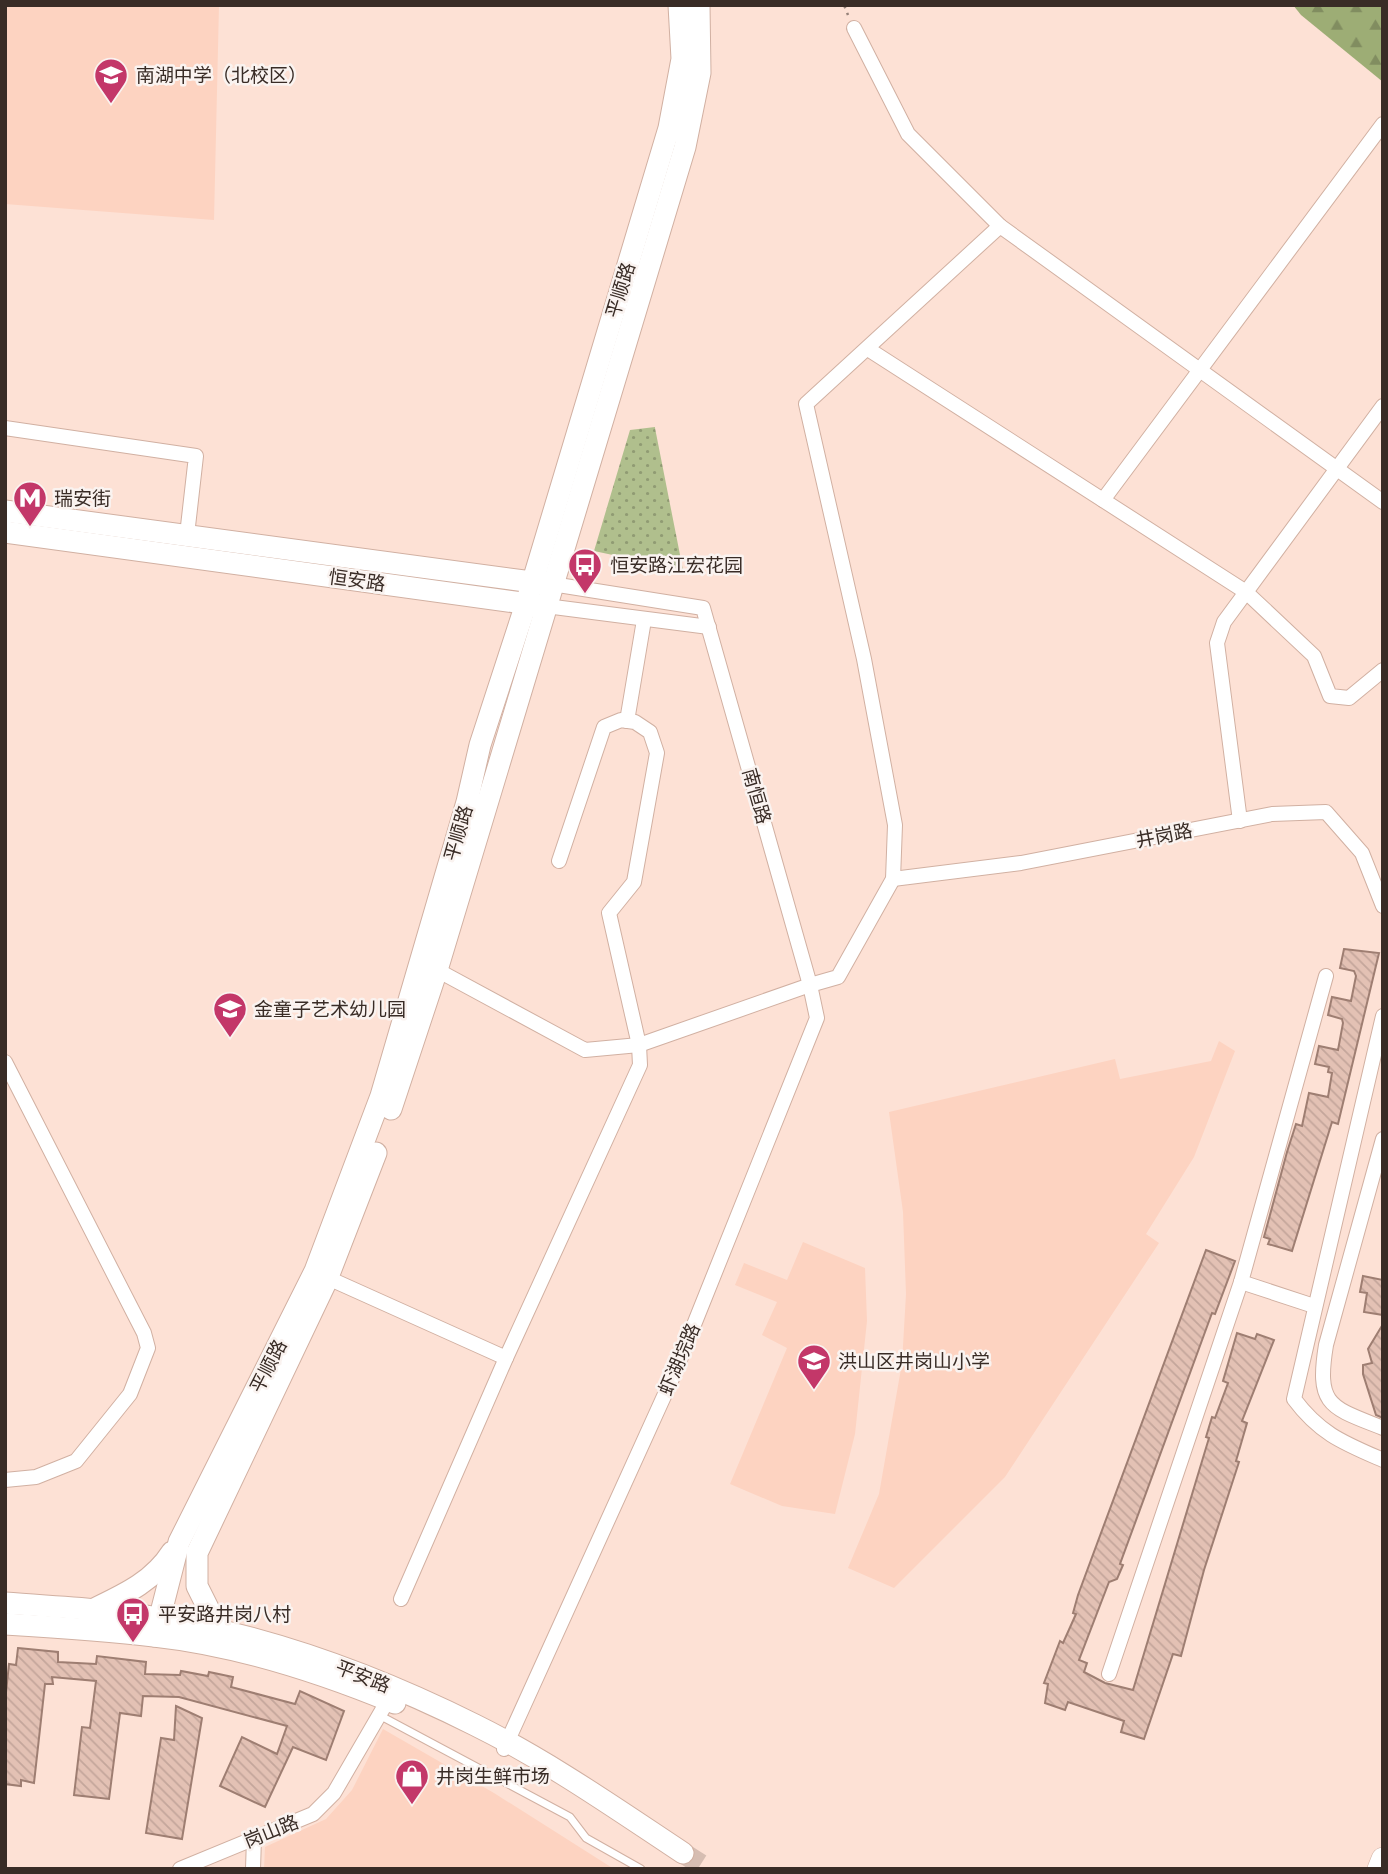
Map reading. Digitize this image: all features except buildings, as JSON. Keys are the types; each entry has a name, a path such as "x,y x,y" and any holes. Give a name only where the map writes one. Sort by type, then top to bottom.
{"main road":[{"name":"平顺路","path":"543,583 669,128 682,59 679,5"},
{"name":"平顺路","path":"220,1632 197,1586 197,1553 328,1278 372,1166 437,970 536,605 692,123 701,73 699,5"},
{"name":"恒安路","path":"5,511 543,583"},
{"name":"恒安路","path":"5,532 536,605"},
{"name":"平顺路","path":"157,1627 179,1542 304,1294 356,1165 381,1096 458,834 480,745 536,605"},
{"path":"92,1610 135,1589 156,1573 179,1542"},
{"name":"平安路","path":"5,1603 92,1610 157,1627 269,1660 383,1708 505,1746"},
{"name":"平安路","path":"5,1624 157,1627 220,1632 353,1671 412,1695 505,1746 680,1857"},
{"path":"1379,1869 1383,1859"}],"street":[{"path":"854,28 908,134 1000,226 1383,502"},
{"path":"1103,500 1383,124"},
{"path":"437,970 585,1050 639,1045 838,977 893,879 895,825 864,659 806,404 1000,226"},
{"path":"868,348 1246,593 1314,656 1330,696 1349,698 1383,670"},
{"path":"1240,821 1217,643 1224,622 1383,406"},
{"path":"5,428 195,456 187,535"},
{"name":"恒安路","path":"543,583 703,608"},
{"name":"恒安路","path":"536,605 709,627"},
{"name":"南恒路","path":"703,608 810,985"},
{"path":"627,721 644,620"},
{"path":"401,1599 506,1358 640,1065 639,1045 609,913 634,881 657,753 650,732 621,720 604,727 559,861"},
{"name":"井岗路","path":"893,879 1021,863 1272,814 1326,812 1362,853 1383,906"},
{"path":"1109,1674 1241,1282 1326,976"},
{"name":"虾湖垸路","path":"505,1746 669,1385 817,1018 810,985"},
{"path":"1383,1016 1294,1399 1310,1420 1332,1437 1383,1460"},
{"path":"5,1062 144,1333 148,1348 130,1394 76,1461 36,1477 5,1480"},
{"path":"1383,1139 1326,1345 1321,1376 1327,1397 1341,1412 1383,1428"},
{"path":"328,1278 506,1358"},
{"path":"1241,1282 1314,1306"},
{"name":"岗山路","path":"180,1869 313,1814 334,1793 383,1708"},
{"path":"253,1869 254,1838"}],"lane":[{"path":"383,1708 570,1817 586,1838 641,1869"}],"shaded area":[{"name":"南湖中学（北校区）","path":"5,5 219,5 214,220 5,204"},
{"path":"1219,1041 1235,1051 1194,1157 1146,1234 1159,1243 1005,1477 894,1588 848,1568 879,1494 902,1363 906,1294 903,1212 889,1112 1115,1059 1120,1079 1211,1061"},
{"name":"洪山区井岗山小学","path":"803,1242 865,1268 867,1321 855,1434 835,1514 782,1506 730,1484 787,1348 762,1335 777,1302 735,1285 744,1263 787,1280"},
{"name":"井岗生鲜市场","path":"383,1729 494,1793 614,1869 264,1869 265,1847 326,1819 352,1790"}],"green space":[{"path":"1293,5 1383,5 1383,82 1301,15"},
{"path":"655,427 683,570 594,551 630,430"}],"tunnel":[{"path":"683,1853 708,1869"}],"place":[{"name":"南湖中学（北校区）","path":"111,105"},
{"name":"瑞安街","path":"30,528"},
{"name":"恒安路江宏花园","path":"585,595"},
{"name":"金童子艺术幼儿园","path":"230,1039"},
{"name":"洪山区井岗山小学","path":"814,1391"},
{"name":"平安路井岗八村","path":"133,1644"},
{"name":"井岗生鲜市场","path":"412,1806"}]}
